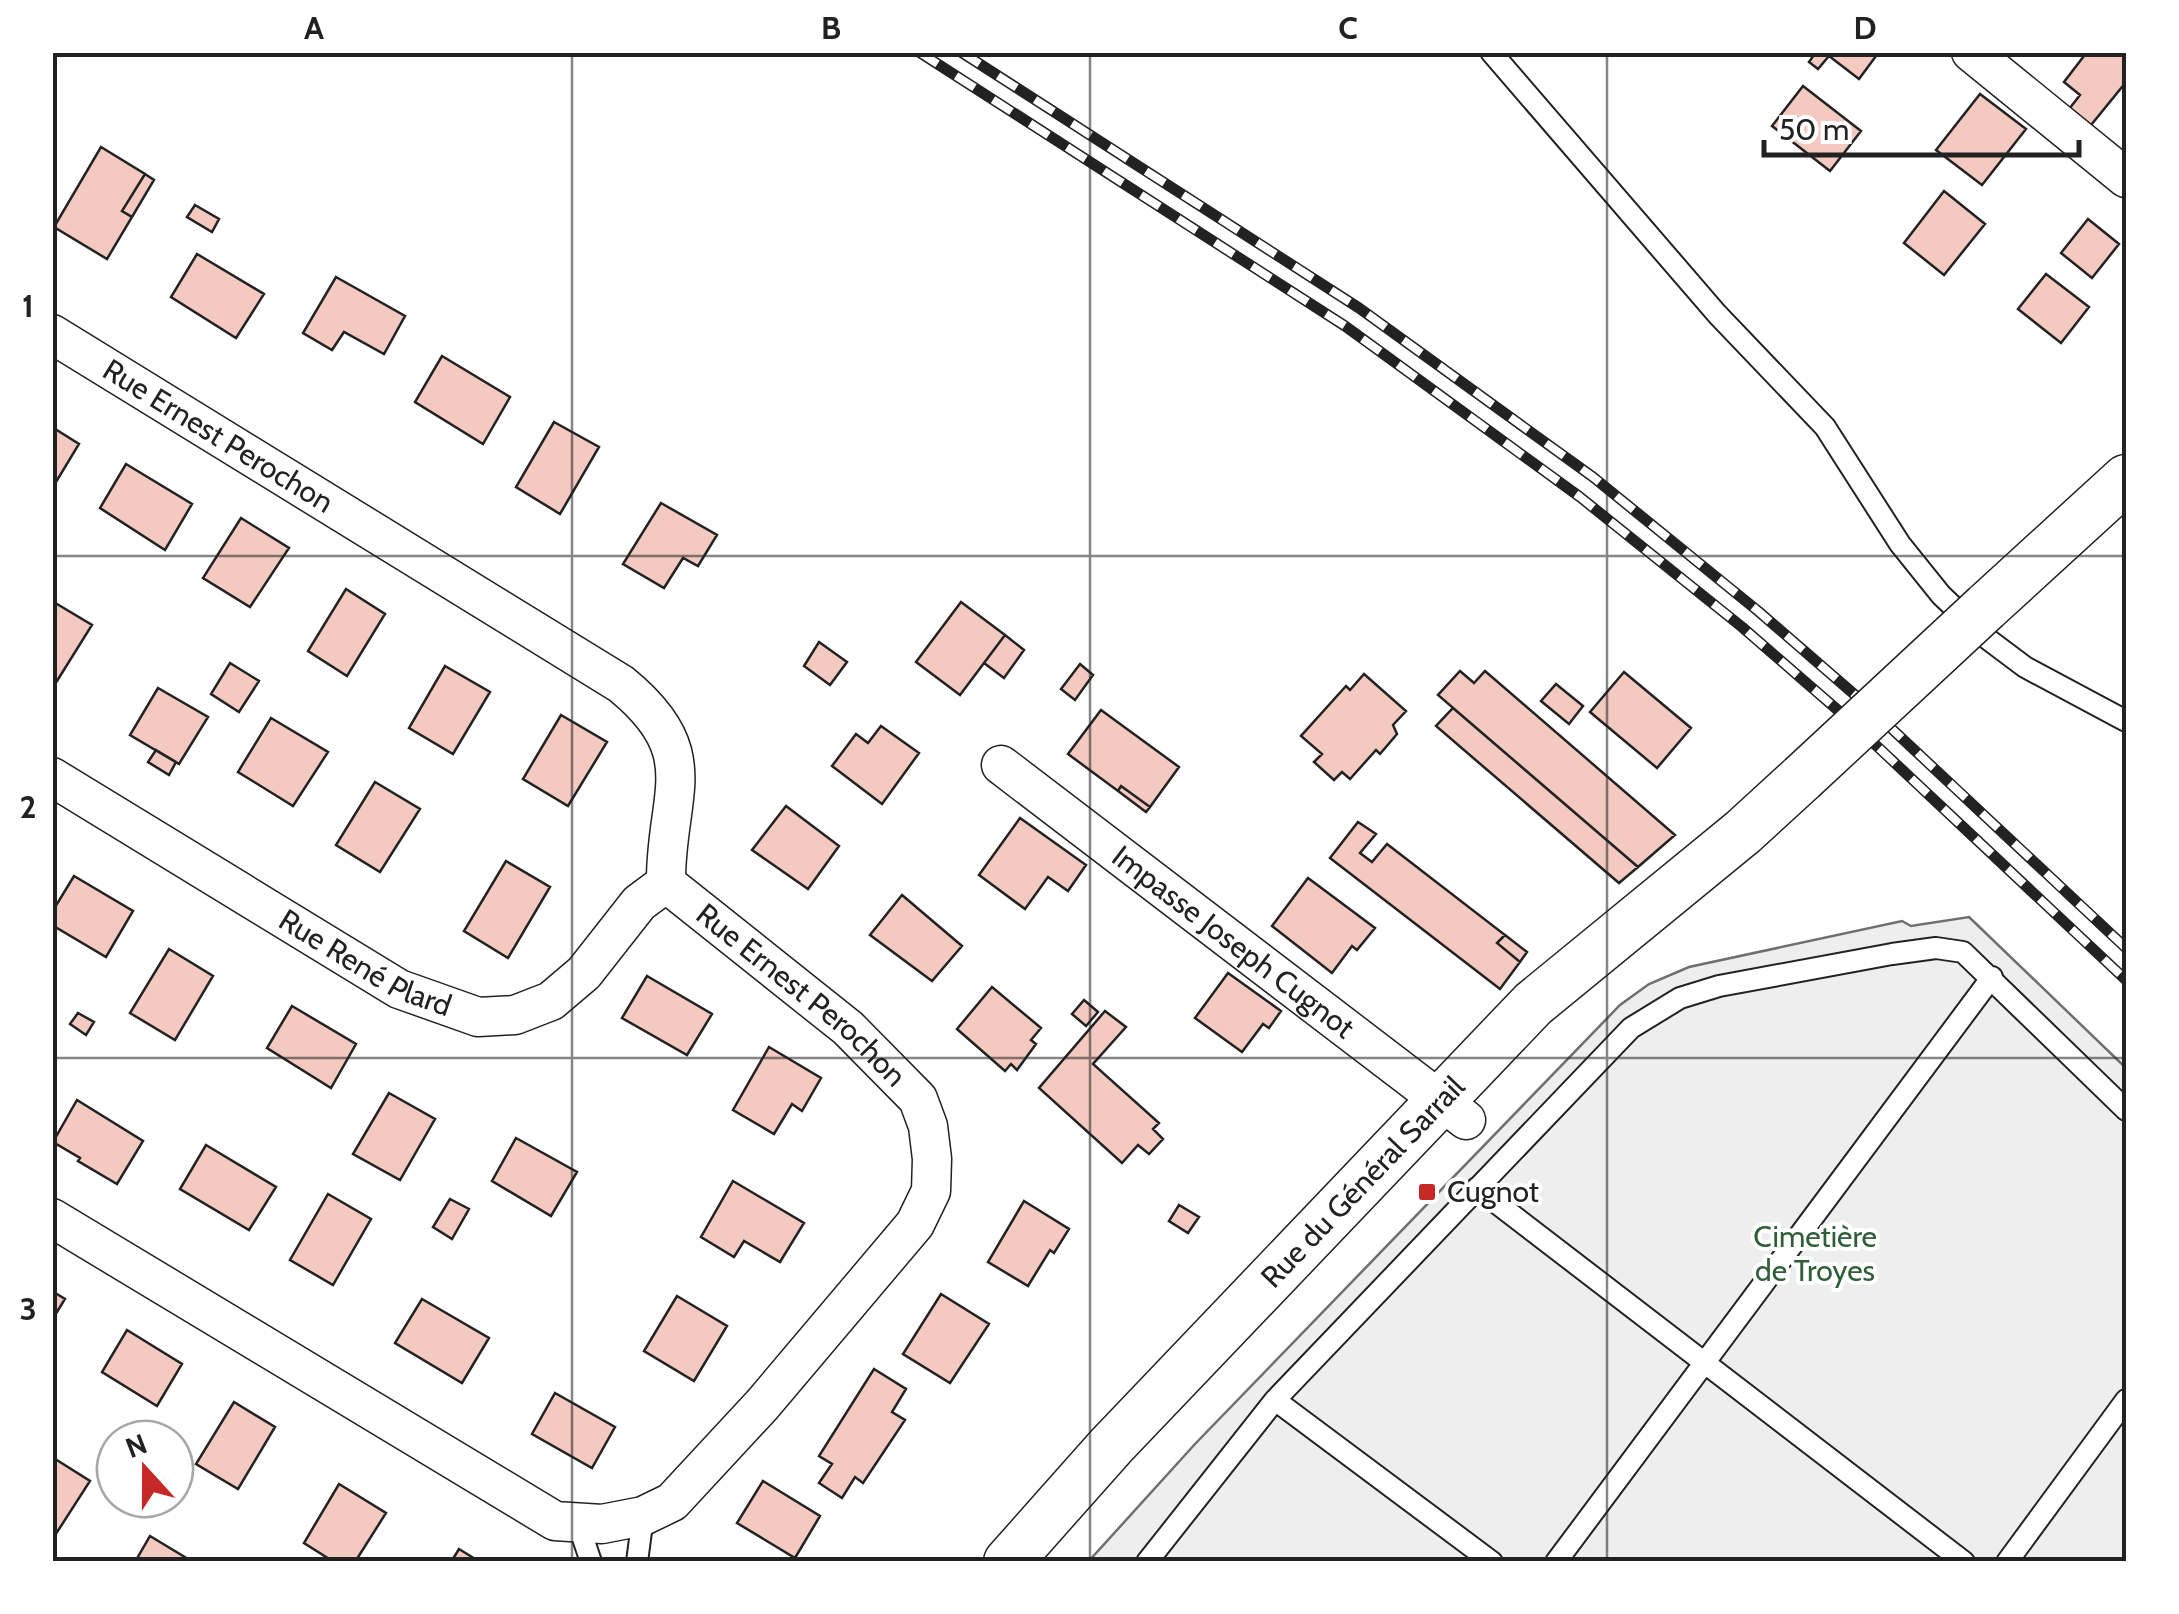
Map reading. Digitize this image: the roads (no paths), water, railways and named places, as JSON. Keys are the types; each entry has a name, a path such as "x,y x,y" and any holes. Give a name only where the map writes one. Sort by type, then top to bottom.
{"street":[{"path":"1971,52 2126,178"},
{"name":"Rue Ernest Perochon","path":"52,334 621,684 648,706 666,735 676,768 677,795 666,848 666,883 848,1028 918,1100 928,1126 930,1191 915,1224 762,1404 672,1502 643,1516 602,1524 555,1521 52,1218"},
{"name":"Rue du Général Sarrail","path":"1008,1562 1111,1446 1454,1110 1743,832 2126,479"},
{"name":"Impasse Joseph Cugnot","path":"1001,765 1454,1110"},
{"name":"Rue René Plard","path":"52,776 399,989 478,1017 516,1015 551,1000 584,972 638,903 666,883"},
{"name":"Rue du Général Sarrail","path":"1052,1562 1096,1508 1454,1110"}],"lane":[{"path":"1491,52 1717,314 1825,427 1900,544 1942,595 1985,637 2025,667 2126,721"},
{"path":"1147,1562 1275,1400 1631,1028 1680,998 1810,967 1936,948 1963,952 2126,1110"},
{"path":"1556,1562 1992,977"},
{"path":"1478,1188 1964,1562"},
{"path":"1275,1400 1492,1562"},
{"path":"2007,1562 2126,1400"},
{"path":"637,1562 643,1516"},
{"path":"578,1523 591,1562"}],"railway":[{"path":"919,52 1345,326 1580,497 1742,627 1848,719 2126,980"},
{"path":"961,52 1359,308 1593,477 1862,701 2126,948"}],"place":[{"name":"Cugnot","path":"1427,1192"}],"park label":[{"name":"Cimetière de Troyes","path":"1815,1254"}]}
